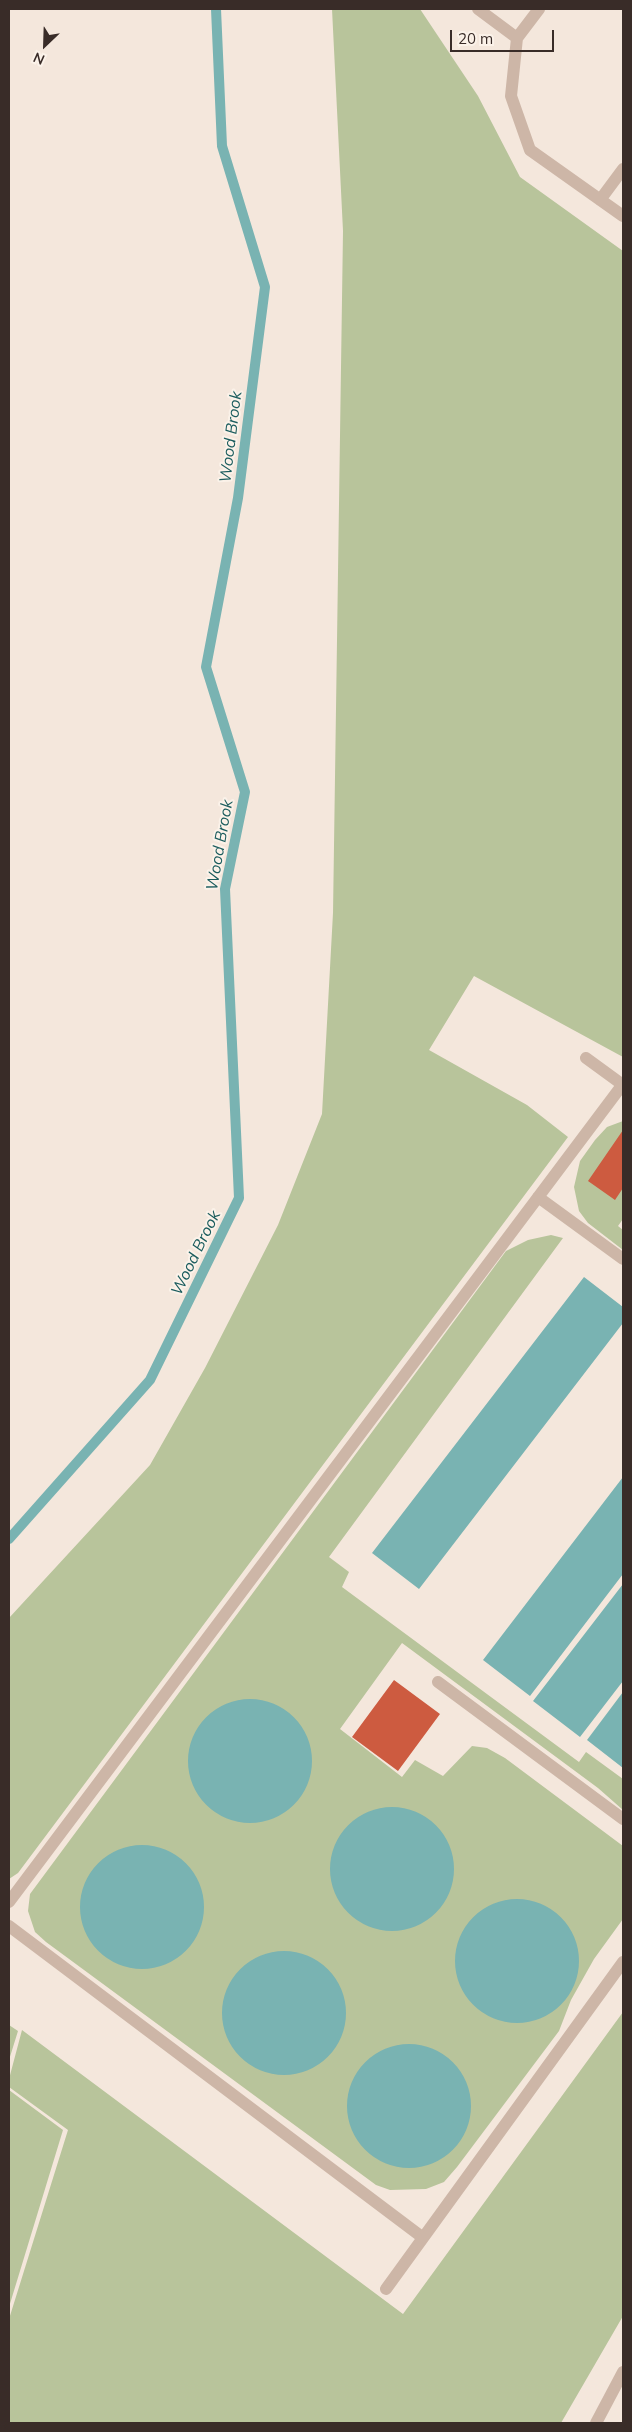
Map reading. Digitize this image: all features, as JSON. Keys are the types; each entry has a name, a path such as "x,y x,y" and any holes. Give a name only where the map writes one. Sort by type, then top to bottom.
{"street":[{"path":"478,9 517,38"},
{"path":"539,9 517,38 511,96 530,150 623,216"},
{"path":"600,200 623,170"},
{"path":"9,1902 623,1084 586,1058"},
{"path":"538,1197 623,1259"},
{"path":"438,1682 623,1819"},
{"path":"9,1926 422,2237"},
{"path":"386,2289 623,1962"},
{"path":"596,2423 623,2372"}],"green space":[{"path":"332,9 420,9 478,96 520,177 623,251 623,1057 474,976 429,1050 527,1105 568,1137 18,1873 9,1879 9,1618 150,1465 205,1368 278,1225 322,1114 333,913 343,231"},
{"path":"623,1121 623,1219 618,1226 623,1230 623,1250 588,1223 579,1211 574,1187 580,1161 595,1140 607,1127"},
{"path":"551,1235 563,1238 329,1557 349,1572 342,1587 579,1762 586,1752 623,1779 623,1810 598,1788 402,1643 340,1729 402,1777 415,1760 443,1776 472,1746 487,1748 505,1758 623,1846 623,1919 594,1959 571,2000 559,2031 457,2167 444,2182 426,2189 390,2190 376,2185 46,1942 35,1932 28,1911 30,1894 506,1251 528,1240"},
{"path":"623,2012 623,2316 561,2423 9,2423 9,2319 68,2130 9,2087 9,2079 22,2030 403,2314"},
{"path":"9,2025 18,2031 9,2060"},
{"path":"9,2090 63,2130 9,2307"}],"water":[{"path":"584,1277 623,1307 623,1323 419,1589 372,1553"},
{"path":"623,1477 623,1574 530,1696 483,1660"},
{"path":"623,1584 623,1681 580,1737 533,1701"},
{"path":"623,1692 623,1768 587,1740"},
{"path":"250,1699 274,1704 294,1717 307,1737 312,1761 307,1785 294,1805 274,1818 250,1823 226,1818 206,1805 193,1785 188,1761 193,1737 206,1717 226,1704"},
{"path":"392,1807 416,1812 436,1825 449,1845 454,1869 449,1893 436,1913 416,1926 392,1931 368,1926 348,1913 335,1893 330,1869 335,1845 348,1825 368,1812"},
{"path":"142,1845 166,1850 186,1863 199,1883 204,1907 199,1931 186,1951 166,1964 142,1969 118,1964 98,1951 85,1931 80,1907 85,1883 98,1863 118,1850"},
{"path":"517,1899 541,1904 561,1917 574,1937 579,1961 574,1985 561,2005 541,2018 517,2023 493,2018 473,2005 460,1985 455,1961 460,1937 473,1917 493,1904"},
{"path":"284,1951 308,1956 328,1969 341,1989 346,2013 341,2037 328,2057 308,2070 284,2075 260,2070 240,2057 227,2037 222,2013 227,1989 240,1969 260,1956"},
{"path":"409,2044 433,2049 453,2062 466,2082 471,2106 466,2130 453,2150 433,2163 409,2168 385,2163 365,2150 352,2130 347,2106 352,2082 365,2062 385,2049"}],"building":[{"path":"623,1130 623,1188 615,1200 588,1181"},
{"path":"394,1680 440,1714 398,1771 352,1737"}],"waterway":[{"name":"Wood Brook","path":"9,1539 150,1380 239,1198 225,889 245,792 206,667 238,498 265,287 222,146 216,9"}]}
